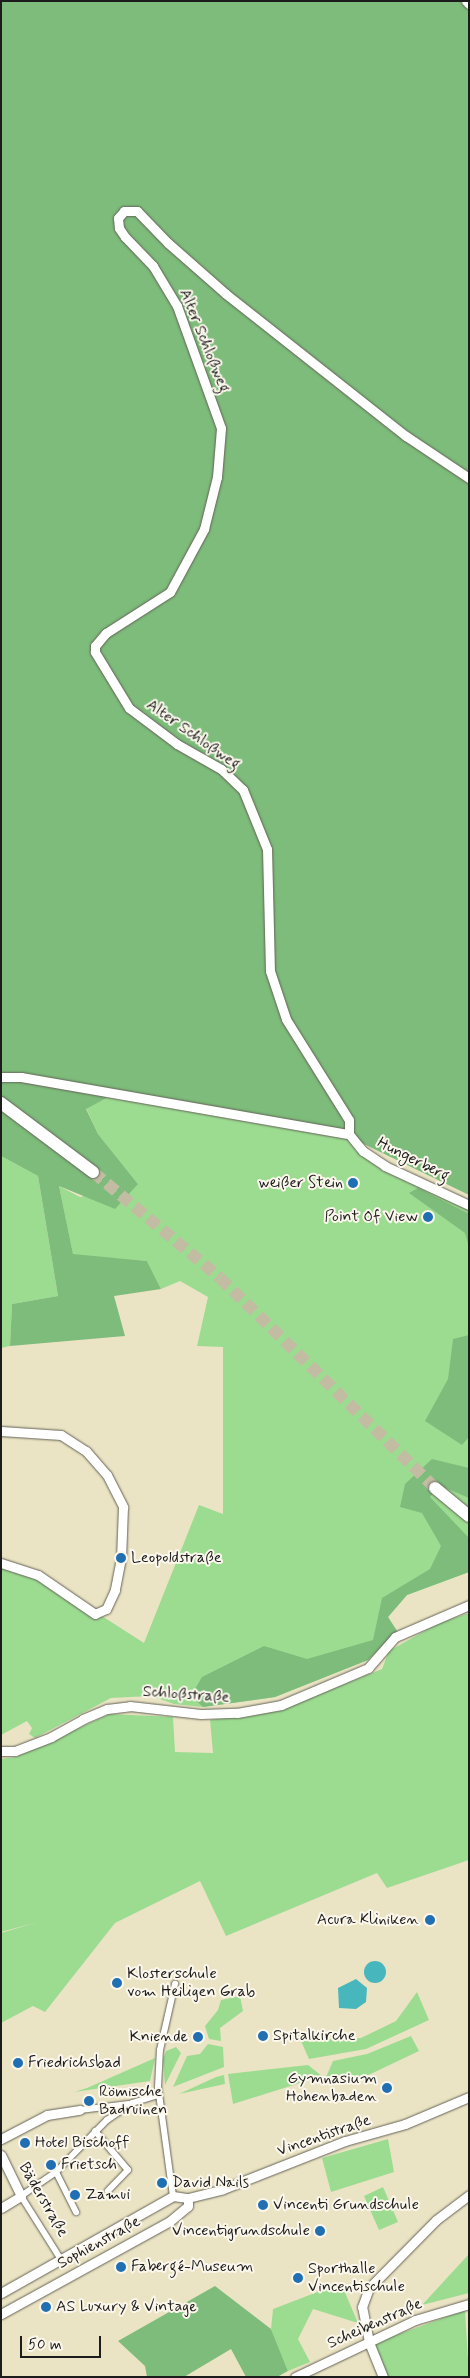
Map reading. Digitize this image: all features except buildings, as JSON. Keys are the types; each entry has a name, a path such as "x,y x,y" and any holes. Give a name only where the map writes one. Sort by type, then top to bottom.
{"main road":[{"path":"1,1103 93,1172"},
{"path":"435,1488 469,1516"}],"street":[{"path":"466,1 469,4"},
{"name":"Alter Schloßweg","path":"349,1134 348,1120 286,1019 270,971 267,849 243,790 221,769 177,744 129,708 95,652 95,646 106,633 170,592 204,528 217,477 221,428 177,306 153,266 122,232 118,218 124,211 137,211 168,243 226,294 419,445 469,478"},
{"path":"1,1077 21,1077 349,1134"},
{"name":"Hungerberg","path":"349,1134 363,1151 385,1166 469,1205"},
{"path":"1,1431 61,1435 86,1451 108,1476 122,1507 115,1590 106,1609 95,1614 38,1575 1,1563"},
{"name":"Schloßstraße","path":"1,1751 15,1751 52,1737 83,1718 107,1709 130,1706 201,1714 228,1714 281,1705 368,1668 396,1637 469,1605"},
{"path":"175,1984 160,2050 158,2095 173,2196 188,2198"},
{"path":"1,2139 47,2114 132,2104 158,2095"},
{"name":"Vincentistraße","path":"188,2198 223,2189 345,2142 405,2124 469,2097"},
{"path":"1,2208 56,2172 107,2120 132,2104"},
{"path":"98,2109 107,2120"},
{"path":"95,2131 126,2165 128,2170 108,2191"},
{"name":"Bäderstraße","path":"1,2155 21,2196 60,2258"},
{"path":"56,2172 76,2212"},
{"path":"382,2377 369,2342 362,2307 369,2288 436,2220 469,2195"},
{"name":"Sophienstraße","path":"1,2293 60,2258 173,2196"},
{"name":"Sophienstraße","path":"1,2314 170,2221 188,2206 188,2198"},
{"name":"Scheibenstraße","path":"295,2377 414,2320 469,2304"}],"green space":[{"path":"1,1 469,1 469,1195 339,1132 116,1093 86,1109 98,1134 138,1184 115,1209 59,1186 73,1254 147,1261 161,1289 114,1296 125,1336 10,1346 12,1304 58,1296 38,1176 1,1156"},
{"path":"109,1097 349,1134 363,1151 469,1205 469,1572 407,1595 388,1617 397,1631 368,1660 275,1697 203,1707 174,1704 151,1696 111,1698 35,1738 29,1734 32,1728 27,1721 1,1735 1,1563 38,1575 144,1643 199,1505 223,1514 223,1347 197,1346 208,1297 180,1281 161,1289 147,1261 73,1255 59,1186 80,1197 138,1184 98,1134 86,1108"},
{"path":"1,1156 38,1176 58,1296 12,1304 10,1346 1,1348"},
{"path":"418,1188 469,1214 469,1247 465,1233 409,1193"},
{"path":"469,1335 469,1437 462,1445 425,1421 448,1379 453,1339"},
{"path":"432,1459 469,1468 469,1498 439,1485 430,1497 469,1538 469,1572 407,1595 388,1617 397,1631 368,1660 275,1697 203,1707 191,1696 202,1677 264,1646 307,1659 373,1640 382,1598 430,1569 441,1546 422,1513 400,1507 405,1484"},
{"path":"469,1613 469,1860 387,1888 377,1873 226,1936 200,1881 115,1923 45,2012 33,2006 1,2023 1,1933 38,1922 1,1932 1,1759 16,1757 110,1714 173,1717 175,1752 213,1753 210,1720 280,1710 382,1669 389,1651 439,1623"},
{"path":"417,1992 429,2020 366,2049 309,2059 297,2032 335,2040 361,2038 396,2021"},
{"path":"240,1996 243,2011 220,2028 221,2041 209,2039 205,2026 218,2010 221,2000"},
{"path":"411,2036 419,2051 358,2080 326,2077 333,2061 367,2054"},
{"path":"208,2044 223,2047 224,2067 173,2087 187,2056 200,2054"},
{"path":"176,2047 181,2053 165,2085 163,2059 166,2051"},
{"path":"155,2058 150,2081 74,2092 87,2088"},
{"path":"308,2065 322,2076 233,2104 228,2074"},
{"path":"224,2075 225,2084 179,2094 216,2077"},
{"path":"388,2139 394,2172 331,2192 322,2158"},
{"path":"383,2187 398,2222 379,2230 364,2196"},
{"path":"469,2254 469,2293 422,2305"},
{"path":"341,2283 358,2323 313,2309 298,2339 310,2362 288,2371 271,2329 273,2309"},
{"path":"215,2286 271,2329 288,2371 277,2377 246,2377 231,2349 184,2377 147,2377 145,2366 118,2341"},
{"path":"465,2310 469,2377 388,2377 375,2343"}],"water":[{"path":"375,1961 383,1964 386,1972 383,1980 375,1983 367,1980 364,1972 367,1964"},
{"path":"356,1979 367,1988 366,2002 356,2009 339,2008 338,1988"}],"tunnel":[{"path":"93,1172 220,1278 435,1488"}],"place":[{"name":"weißer Stein","path":"353,1183"},
{"name":"Point Of View","path":"428,1217"},
{"name":"Leopoldstraße","path":"121,1558"},
{"name":"Acura Kliniken","path":"430,1920"},
{"name":"Klosterschule vom Heiligen Grab","path":"117,1983"},
{"name":"Spitalkirche","path":"263,2036"},
{"name":"Kniende","path":"198,2037"},
{"name":"Friedrichsbad","path":"18,2063"},
{"name":"Gymnasium Hohenbaden","path":"387,2088"},
{"name":"Römische Badruinen","path":"89,2101"},
{"name":"Hotel Bischoff","path":"25,2143"},
{"name":"Frietsch","path":"51,2165"},
{"name":"David Nails","path":"162,2183"},
{"name":"Zamui","path":"75,2195"},
{"name":"Vincenti Grundschule","path":"263,2205"},
{"name":"Vincentigrundschule","path":"320,2231"},
{"name":"Fabergé-Museum","path":"121,2267"},
{"name":"Sporthalle Vincentischule","path":"298,2278"},
{"name":"AS Luxury & Vintage","path":"46,2307"}]}
